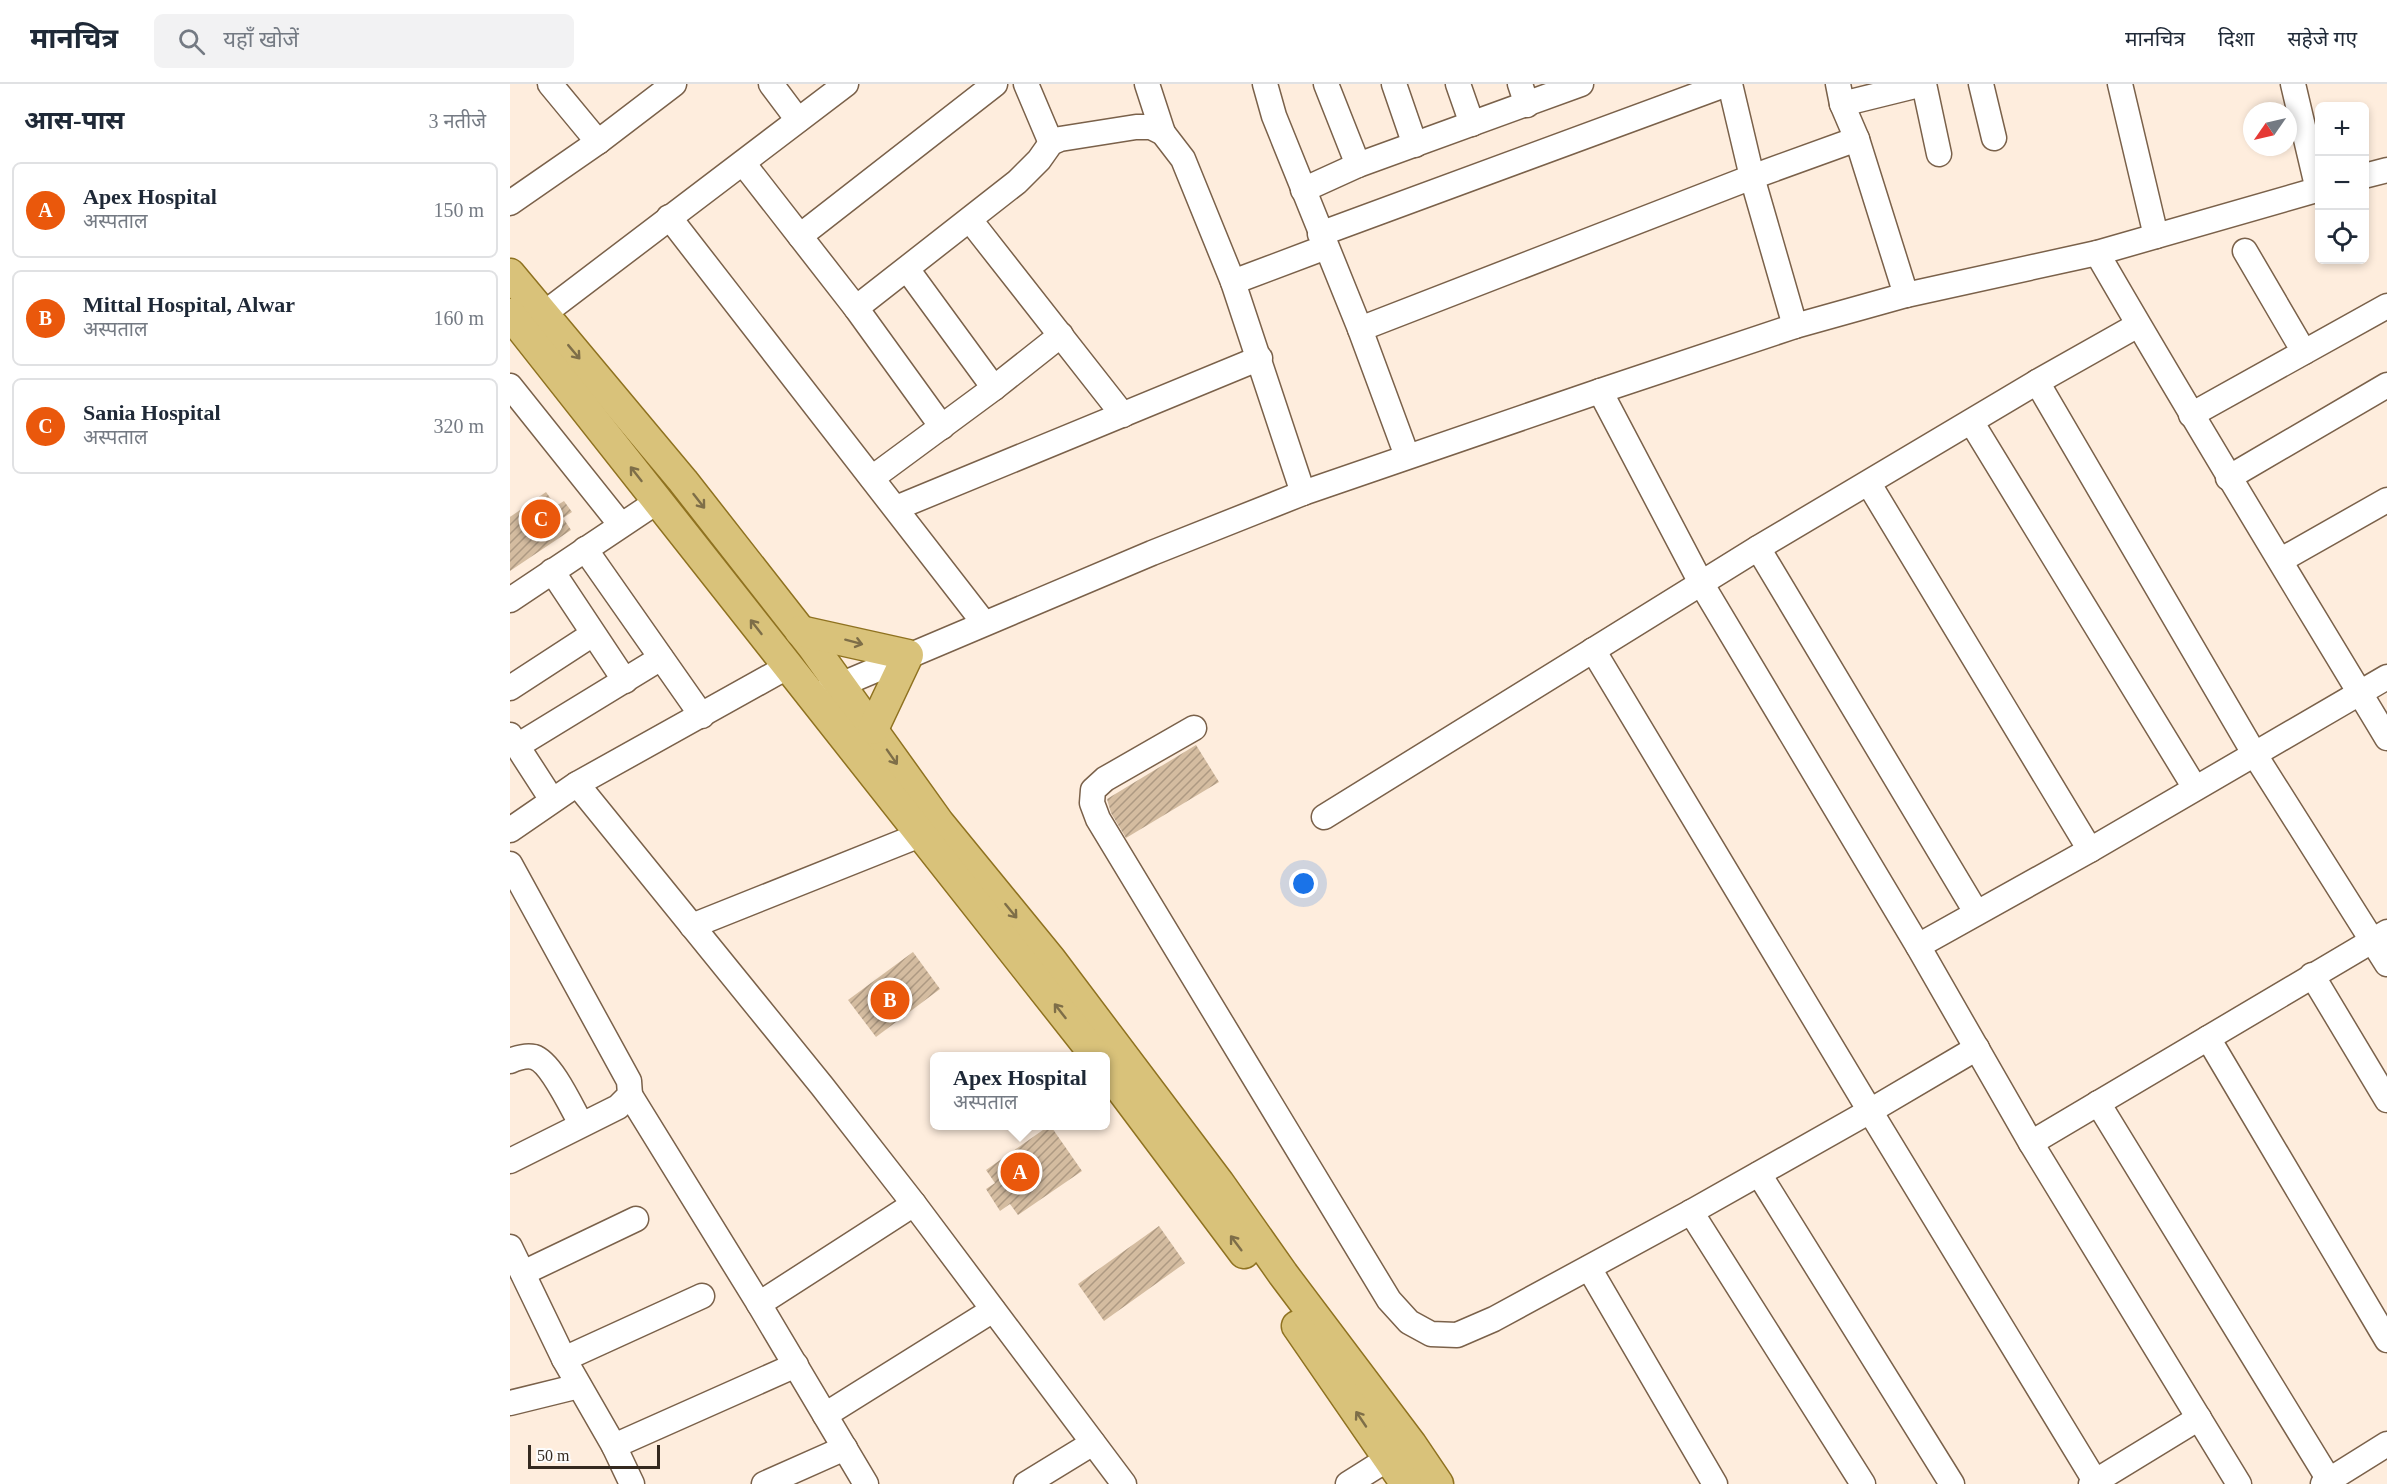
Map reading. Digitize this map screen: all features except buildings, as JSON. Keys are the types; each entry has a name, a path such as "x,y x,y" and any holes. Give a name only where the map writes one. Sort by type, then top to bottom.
{"main road":[{"path":"510,274 683,481 800,631 939,823 1051,960 1219,1183 1283,1274 1400,1452 1406,1484"},
{"path":"510,315 1093,1052"},
{"path":"800,631 908,656 873,729"},
{"path":"1110,1074 1326,1365 1400,1452 1438,1484"}],"street":[{"path":"550,84 598,142"},
{"path":"510,203 598,142 674,84"},
{"path":"771,84 798,120"},
{"path":"542,315 846,84"},
{"path":"800,236 995,84"},
{"path":"1026,84 1052,143"},
{"path":"1147,84 1163,133 1183,159 1233,282 1303,493"},
{"path":"1265,84 1274,116 1360,329 1407,456"},
{"path":"1326,84 1358,165"},
{"path":"1394,84 1415,145"},
{"path":"1458,84 1472,124"},
{"path":"1303,190 1358,165 1472,124 1523,95 1581,84"},
{"path":"1233,282 1323,241 1729,84 1752,177 1795,326"},
{"path":"1906,295 1857,139 1840,94 1923,84 1939,154"},
{"path":"1981,84 1994,138"},
{"path":"2120,84 2156,236"},
{"path":"2293,84 2315,173"},
{"path":"856,308 970,220 1031,169 1052,143 1070,136 1136,127 1151,127 1163,133"},
{"path":"1360,329 1752,177 1857,139"},
{"path":"743,163 856,308 942,427"},
{"path":"2369,175 2387,170"},
{"path":"812,696 984,622 1303,493 1600,391 1795,326 1906,295 2097,253 2315,190"},
{"path":"669,217 984,622"},
{"path":"970,220 1123,416"},
{"path":"2245,252 2304,352"},
{"path":"2097,253 2228,478 2281,560 2387,738"},
{"path":"907,269 994,388"},
{"path":"2192,415 2387,306"},
{"path":"1324,817 1758,548 1972,423 2037,382 2138,325"},
{"path":"872,478 994,388 1060,335"},
{"path":"896,508 1260,358"},
{"path":"2037,382 2255,755 2380,936 2387,964"},
{"path":"2228,478 2387,385"},
{"path":"510,386 621,525"},
{"path":"1600,391 1701,583 1918,946 2031,1143 2239,1484"},
{"path":"1972,423 2195,788"},
{"path":"1869,484 2090,850"},
{"path":"2281,560 2387,500"},
{"path":"510,600 658,501"},
{"path":"1758,548 1976,912"},
{"path":"585,549 702,716"},
{"path":"552,571 625,681"},
{"path":"510,688 593,634"},
{"path":"1593,650 2093,1483 2199,1418"},
{"path":"552,800 513,741 625,681 661,658"},
{"path":"510,830 577,784 787,667"},
{"path":"1918,946 2090,850 2387,677"},
{"path":"1194,728 1105,779 1093,790 1092,803 1098,819 1389,1300 1409,1322 1431,1334 1457,1335 1494,1319 1759,1174 1977,1048"},
{"path":"577,784 914,1204 1124,1484"},
{"path":"693,926 920,835"},
{"path":"510,864 629,1082 630,1095 759,1304 866,1484"},
{"path":"2031,1143 2380,936"},
{"path":"2312,975 2387,1100"},
{"path":"2208,1038 2387,1340"},
{"path":"510,1061 523,1057 534,1057 544,1064 581,1124"},
{"path":"510,1161 618,1107 630,1095"},
{"path":"2098,1103 2326,1482 2387,1444"},
{"path":"1759,1174 1952,1484"},
{"path":"759,1304 914,1204"},
{"path":"1691,1212 1863,1484"},
{"path":"523,1273 636,1220"},
{"path":"510,1247 564,1359 614,1446 632,1484"},
{"path":"1589,1268 1715,1484"},
{"path":"564,1359 702,1296"},
{"path":"825,1415 993,1310"},
{"path":"614,1446 796,1365"},
{"path":"510,1403 579,1386"},
{"path":"1026,1484 1093,1443"},
{"path":"764,1484 845,1448"},
{"path":"1348,1484 1400,1452"}],"place":[{"name":"Sania Hospital","path":"541,519"},
{"name":"Mittal Hospital, Alwar","path":"890,1000"},
{"name":"Apex Hospital","path":"1020,1172"}]}
